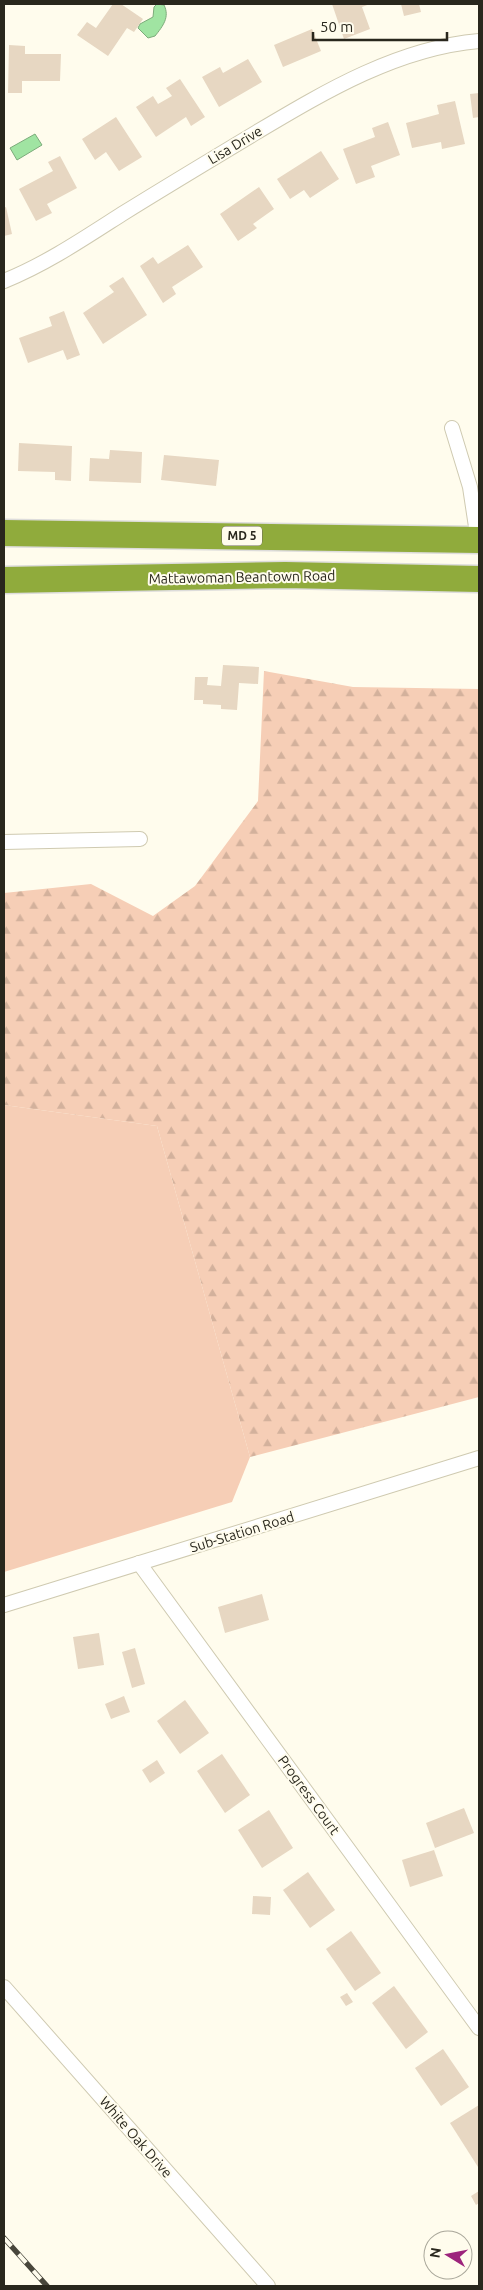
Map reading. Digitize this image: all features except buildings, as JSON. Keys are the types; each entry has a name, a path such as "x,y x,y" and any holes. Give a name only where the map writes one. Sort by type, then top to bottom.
{"highway":[{"name":"MD 5","path":"4,533 479,548"},
{"path":"440,577 468,563 479,548"},
{"name":"Mattawoman Beantown Road","path":"4,580 285,575 479,579"}],"street":[{"name":"Lisa Drive","path":"4,282 48,262 182,176 326,92 367,71 424,51 479,41"},
{"path":"452,428 470,487 479,548"},
{"path":"4,842 140,839"},
{"name":"Sub-Station Road","path":"4,1605 479,1458"},
{"name":"Progress Court","path":"139,1564 479,2028"},
{"name":"White Oak Drive","path":"4,1987 268,2286"}],"green space":[{"path":"264,671 353,687 479,689 479,1397 250,1457 157,1126 4,1105 4,893 91,884 153,916 195,886 258,801"},
{"path":"4,1105 157,1126 250,1457 232,1502 4,1572"}],"shaded area":[{"path":"157,4 164,5 166,17 155,36 148,38 138,28 140,24 153,17 154,7"},
{"path":"35,134 42,145 17,160 10,148"}],"railway":[{"path":"4,2238 47,2286"}]}
